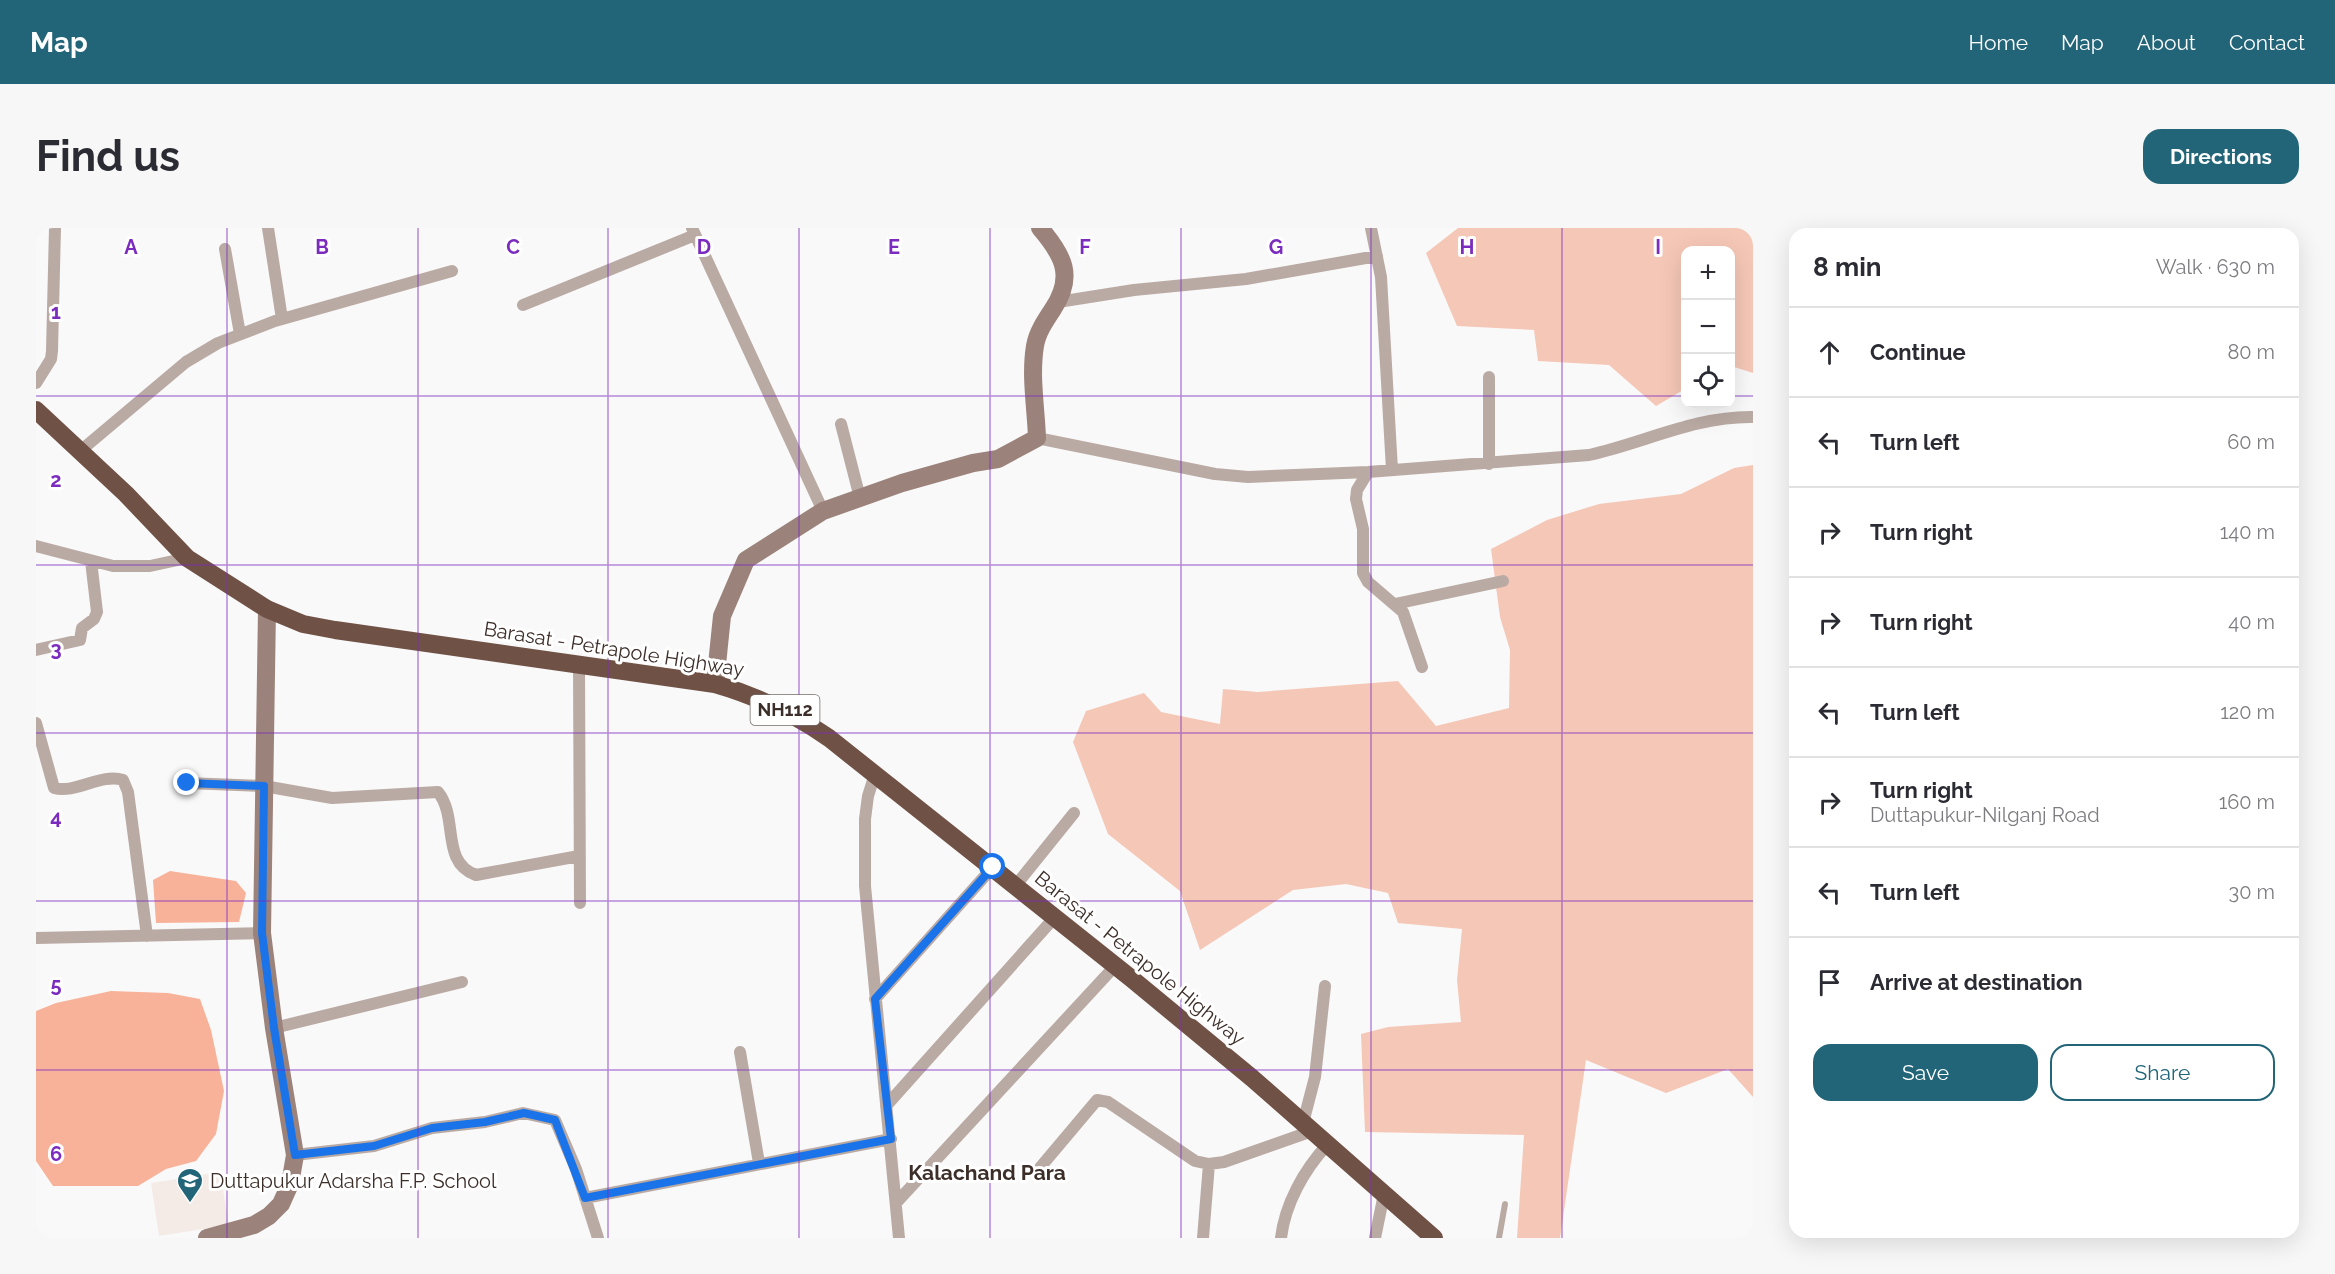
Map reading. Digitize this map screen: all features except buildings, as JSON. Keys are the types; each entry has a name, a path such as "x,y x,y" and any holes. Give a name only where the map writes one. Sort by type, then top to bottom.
{"highway":[{"name":"Barasat - Petrapole Highway","path":"36,410 126,494 187,558 267,609 303,624 715,684 753,694 802,719 1016,885 1115,966 1307,1127 1434,1238"}],"main road":[{"path":"715,684 723,616 746,560 823,510 963,466 998,459 1037,438 1032,375 1035,343 1058,302 1065,280 1064,262 1040,228"},
{"path":"207,1238 254,1225 269,1216 281,1204 290,1184 295,1155 274,1028 262,933 267,609"}],"street":[{"path":"36,383 51,359 52,351 55,228"},
{"path":"268,228 282,319"},
{"path":"1371,228 1382,291 1392,470"},
{"path":"523,305 694,232 823,510"},
{"path":"225,249 240,333"},
{"path":"1058,302 1126,291 1246,279 1377,256"},
{"path":"79,452 199,352 240,333 282,319 452,271"},
{"path":"1489,377 1489,464"},
{"path":"1037,438 1237,476 1280,478 1489,464 1589,454 1619,448 1706,420 1753,417"},
{"path":"841,424 860,498"},
{"path":"1368,472 1357,490 1356,499 1363,529 1363,573 1368,582 1395,604 1405,616 1422,667"},
{"path":"36,546 113,566 134,567 187,558"},
{"path":"36,650 80,640 82,628 94,619 96,612 91,561"},
{"path":"1395,604 1503,581"},
{"path":"579,664 580,903"},
{"path":"36,723 54,788 64,789 113,778 123,780 128,792 147,936"},
{"path":"875,774 866,806 865,868 875,999 891,1139 899,1238"},
{"path":"187,783 264,786 332,798 438,792 447,808 456,860 464,871 476,875 579,856"},
{"path":"1016,885 1074,813"},
{"path":"875,999 993,867"},
{"path":"886,1106 1054,917"},
{"path":"36,938 262,933"},
{"path":"896,1203 1115,966"},
{"path":"274,1028 462,982"},
{"path":"1038,1170 1097,1100 1108,1102 1195,1161 1209,1164 1224,1162 1307,1127 1325,986"},
{"path":"740,1052 759,1163"},
{"path":"295,1155 374,1146 432,1128 485,1122 524,1113 555,1120 598,1238"},
{"path":"585,1198 891,1139"},
{"path":"1281,1238 1283,1218 1311,1162 1327,1145"},
{"path":"1203,1238 1209,1164"},
{"path":"1375,1238 1384,1194"}],"lane":[{"path":"1499,1238 1505,1204"}],"shaded area":[{"path":"1458,228 1753,228 1753,373 1735,367 1735,246 1681,246 1681,391 1656,406 1609,365 1538,361 1534,330 1457,326 1426,253"},
{"path":"1753,465 1753,1097 1728,1069 1666,1093 1586,1060 1560,1238 1517,1238 1524,1135 1365,1132 1361,1034 1388,1027 1461,1022 1457,980 1462,929 1398,923 1388,893 1346,884 1293,890 1200,950 1180,891 1108,834 1073,742 1086,711 1144,693 1161,712 1220,724 1223,689 1258,692 1398,681 1436,726 1509,708 1510,650 1500,617 1491,549 1547,520 1599,504 1681,494 1734,468"},
{"path":"170,871 236,881 246,893 239,922 156,923 153,880"},
{"path":"111,991 168,993 200,999 211,1030 224,1091 216,1134 196,1161 166,1169 138,1186 53,1186 36,1161 36,1011 56,1003"},
{"name":"Duttapukur Adarsha F.P. School","path":"220,1172 229,1225 159,1236 151,1183"}],"place":[{"name":"Duttapukur Adarsha F.P. School","path":"190,1204"}],"district":[{"name":"Kalachand Para","path":"987,1173"}],"route":[{"path":"187,783 264,786 262,933 274,1028 295,1155 374,1146 432,1128 485,1122 524,1113 555,1120 576,1169 585,1198 891,1139 875,999 993,867"}]}
